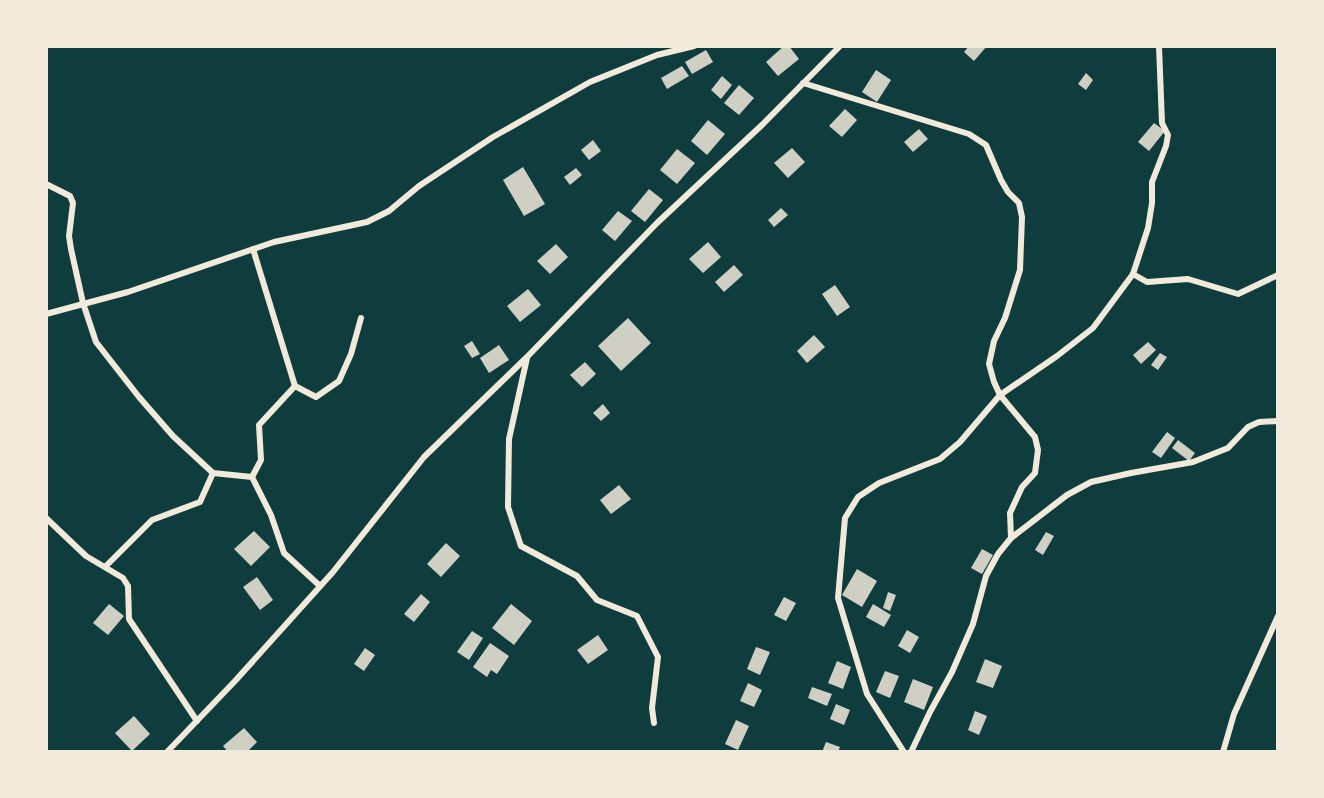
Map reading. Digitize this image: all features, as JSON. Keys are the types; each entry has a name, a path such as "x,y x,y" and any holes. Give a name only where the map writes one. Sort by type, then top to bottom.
{"street":[{"path":"46,314 128,292 274,242 367,222 389,211 419,186 494,138 590,82 657,55 694,46"},
{"path":"167,752 320,586 424,457 527,357 657,223 840,46"},
{"path":"904,752 867,694 838,598 846,518 858,497 879,483 940,459 960,442 1000,395 1093,328 1133,274 1149,220 1152,182 1168,135 1162,123 1159,46"},
{"path":"803,83 969,134 987,145 1001,180 1019,203 1022,217 1020,270 1005,318 994,341 989,364 1000,395 1035,437 1038,450 1035,473 1022,487 1010,513 1011,538"},
{"path":"46,184 70,196 73,203 69,236 82,303 96,342 173,436 213,472 252,477"},
{"path":"254,249 295,386 316,397 339,381 351,354 361,318"},
{"path":"1133,274 1147,282 1188,279 1238,294 1278,275"},
{"path":"527,357 509,439 508,507 521,546 577,576 597,600 637,616 658,657 652,708 654,723"},
{"path":"252,477 261,460 259,425 295,386"},
{"path":"911,752 952,672 973,624 986,576 998,554 1011,538 1067,495 1091,482 1193,462 1228,448 1248,427 1259,422 1278,421"},
{"path":"106,566 152,520 200,502 213,472"},
{"path":"252,477 271,515 284,553 320,586"},
{"path":"46,518 86,556 123,578 128,586 129,620 197,721"},
{"path":"1223,752 1234,714 1278,616"}],"building":[{"path":"784,46 789,46 799,59 778,76 766,62"},
{"path":"969,46 987,46 974,61 964,52"},
{"path":"706,50 713,62 692,74 685,62"},
{"path":"682,66 689,76 667,89 661,78"},
{"path":"876,70 891,80 877,102 862,92"},
{"path":"1086,73 1093,80 1086,90 1078,84"},
{"path":"722,76 732,85 721,99 711,90"},
{"path":"739,85 754,98 739,115 724,103"},
{"path":"845,109 857,120 842,137 829,126"},
{"path":"708,120 725,134 707,155 691,141"},
{"path":"1154,123 1165,131 1149,151 1138,142"},
{"path":"919,129 928,139 913,152 904,142"},
{"path":"593,140 601,151 589,160 581,150"},
{"path":"792,148 805,162 788,178 774,163"},
{"path":"677,149 695,163 677,184 660,170"},
{"path":"523,167 545,204 524,216 503,180"},
{"path":"576,168 582,175 570,185 564,177"},
{"path":"649,189 663,200 645,222 631,211"},
{"path":"781,208 788,215 774,227 768,220"},
{"path":"618,211 632,221 615,241 602,230"},
{"path":"708,242 721,257 703,273 689,259"},
{"path":"556,244 568,257 550,274 537,261"},
{"path":"734,265 743,275 724,292 715,282"},
{"path":"835,285 850,307 837,316 822,294"},
{"path":"528,289 541,305 520,322 507,306"},
{"path":"628,318 651,343 621,371 598,346"},
{"path":"814,335 825,347 807,363 797,351"},
{"path":"472,341 480,354 472,358 464,346"},
{"path":"1148,342 1156,350 1141,364 1133,355"},
{"path":"499,345 509,360 489,373 480,358"},
{"path":"1160,353 1167,357 1158,370 1151,365"},
{"path":"585,362 596,374 582,387 570,375"},
{"path":"603,404 610,413 601,421 593,413"},
{"path":"1167,432 1175,438 1161,458 1152,452"},
{"path":"1178,440 1195,453 1189,461 1172,448"},
{"path":"619,485 631,499 611,514 600,500"},
{"path":"254,531 270,547 251,566 234,549"},
{"path":"1046,532 1054,536 1043,555 1035,550"},
{"path":"446,543 460,556 441,577 427,564"},
{"path":"982,549 993,555 982,574 971,568"},
{"path":"857,569 877,581 862,607 842,595"},
{"path":"257,577 273,600 260,610 243,587"},
{"path":"888,592 896,595 890,611 883,608"},
{"path":"421,594 430,602 414,622 404,614"},
{"path":"784,597 796,603 786,621 774,615"},
{"path":"109,604 124,616 108,635 93,623"},
{"path":"511,604 532,621 514,645 492,628"},
{"path":"873,604 891,615 884,627 866,617"},
{"path":"907,630 919,637 910,653 898,646"},
{"path":"472,631 483,638 469,660 457,652"},
{"path":"598,635 608,650 588,664 577,650"},
{"path":"490,643 509,656 497,674 491,670 487,677 473,667"},
{"path":"756,647 770,652 760,675 747,669"},
{"path":"365,648 375,655 364,671 354,664"},
{"path":"985,659 1002,666 993,688 976,682"},
{"path":"837,661 851,667 843,689 828,683"},
{"path":"885,671 899,676 890,698 876,692"},
{"path":"913,679 933,687 924,710 904,702"},
{"path":"748,683 762,690 754,707 740,701"},
{"path":"812,687 832,694 827,706 808,698"},
{"path":"836,704 850,710 844,725 830,719"},
{"path":"975,711 987,716 979,735 968,730"},
{"path":"134,716 150,734 132,751 115,733"},
{"path":"736,720 749,726 738,750 725,744"},
{"path":"244,728 257,742 247,752 228,752 223,746"},
{"path":"826,742 840,747 838,752 822,752"}]}
